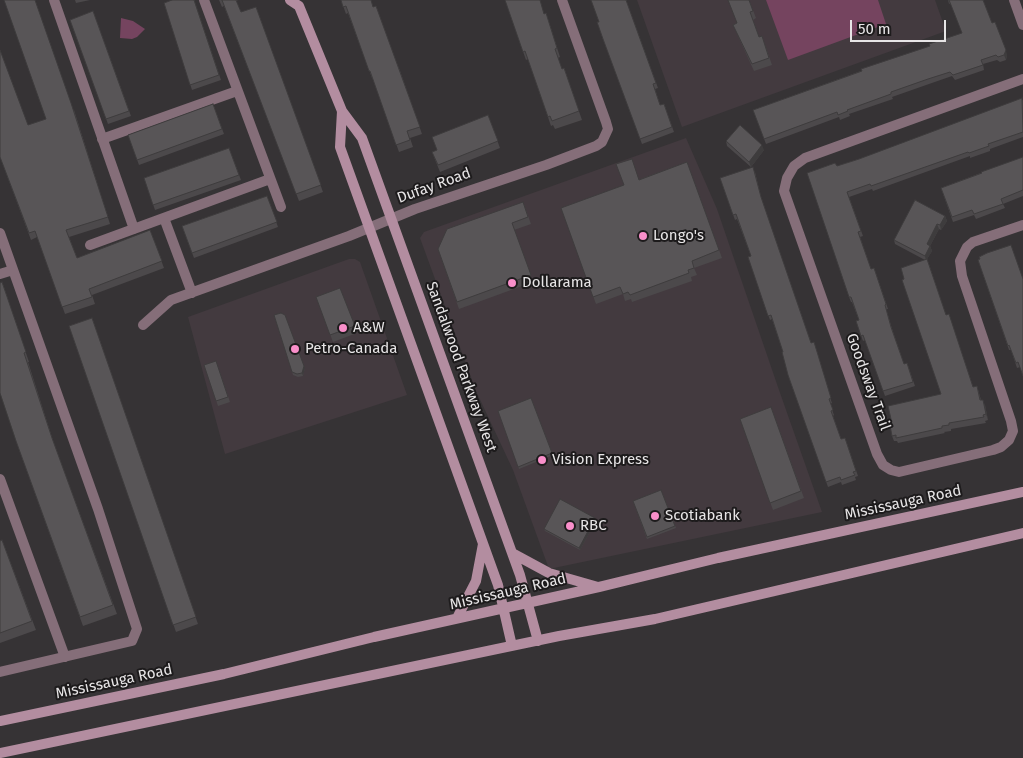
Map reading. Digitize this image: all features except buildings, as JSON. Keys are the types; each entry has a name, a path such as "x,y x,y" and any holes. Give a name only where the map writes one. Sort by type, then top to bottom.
{"main road":[{"name":"Sandalwood Parkway West","path":"297,2 342,111 362,138 512,553 538,640"},
{"name":"Sandalwood Parkway West","path":"342,111 340,147 484,543 498,585 512,646"},
{"name":"Mississauga Road","path":"0,722 224,674 457,618 769,547 1023,492"},
{"path":"0,753 538,640 665,617 1023,533"},
{"path":"457,618 476,581 484,543"},
{"path":"512,553 549,573 598,587"}],"street":[{"path":"54,0 134,229"},
{"path":"204,0 281,207"},
{"name":"Dufay Road","path":"143,325 171,300 470,189 546,165 602,142 607,135 606,122 562,0"},
{"path":"1014,0 1023,25"},
{"name":"Goodsway Trail","path":"1023,79 805,158 794,166 787,178 784,191 882,465 900,472 993,450 1001,447 1009,440 1013,431 1011,421 962,276 960,261 963,254 974,242 1023,225"},
{"path":"102,139 237,92"},
{"path":"90,245 270,179"},
{"path":"164,218 192,293"},
{"path":"0,232 98,509 137,629 132,640 0,672"},
{"path":"0,274 13,270"},
{"path":"0,479 65,657"}],"shaded area":[{"path":"637,0 935,0 946,31 682,127"},
{"path":"766,0 878,0 886,24 788,60"},
{"path":"121,18 133,21 145,29 132,39 120,38"},
{"path":"686,138 717,209 822,512 549,569 513,470 476,391 420,238 424,232"},
{"path":"349,259 355,259 360,262 407,395 225,454 188,317"}],"place":[{"name":"Longo's","path":"643,236"},
{"name":"Dollarama","path":"512,283"},
{"name":"A&W","path":"343,328"},
{"name":"Petro-Canada","path":"295,349"},
{"name":"Vision Express","path":"542,460"},
{"name":"Scotiabank","path":"655,516"},
{"name":"RBC","path":"570,526"}]}
